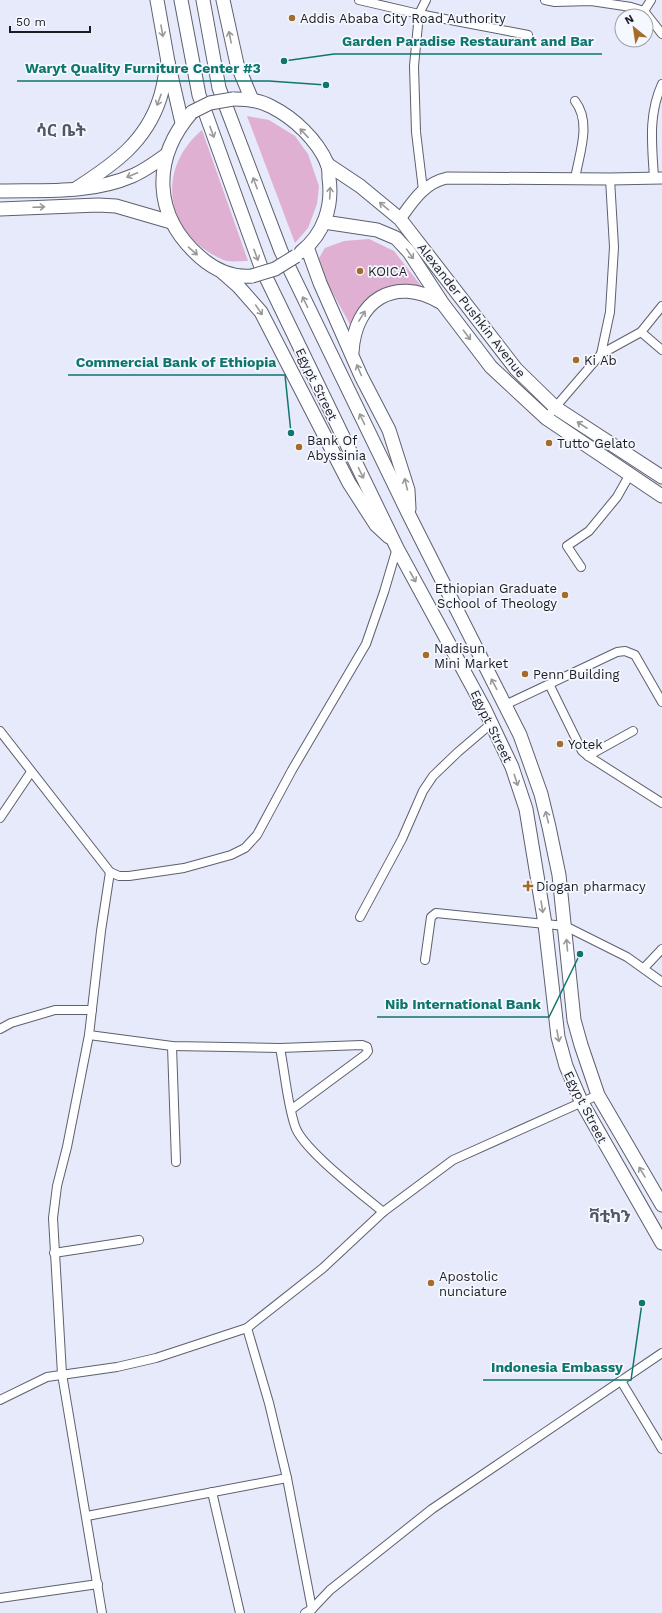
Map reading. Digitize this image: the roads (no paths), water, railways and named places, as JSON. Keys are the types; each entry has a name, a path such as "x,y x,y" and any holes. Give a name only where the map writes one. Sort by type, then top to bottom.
{"main road":[{"path":"157,0 168,62 182,123"},
{"name":"Egypt Street","path":"181,0 199,96 261,267 396,545 492,723 512,767 526,809 545,924 558,1037 566,1066 581,1101 662,1243"},
{"name":"Egypt Street","path":"203,0 219,88 281,251 410,517 520,735 541,794 558,875 565,926 574,1020 581,1045 598,1094 662,1205"},
{"path":"224,0 237,64 252,100"},
{"path":"74,190 114,164 133,146 148,126 160,98 168,62"},
{"path":"222,272 240,277 252,276 275,269 296,256 318,235 324,222 331,191 327,164 318,149 288,116 271,106 252,100 233,99 210,103 192,112 182,123 172,138 166,155 162,178 164,200 171,222 185,244 206,262 222,272 240,287 261,312 349,483 376,525 396,545"},
{"path":"0,191 74,190 101,186 132,176 166,155"},
{"name":"Alexander Pushkin Avenue","path":"327,164 360,186 400,219 516,370 556,408 662,477"},
{"path":"0,209 98,205 116,206 171,222"},
{"name":"Alexander Pushkin Avenue","path":"324,222 377,230 396,238 409,252 443,304 491,368 546,418 662,496"},
{"path":"307,247 320,283 361,376 390,430 398,452 408,490 410,517"},
{"path":"352,353 352,339 358,321 367,307 377,300 396,291 417,292 428,295 443,304"}],"street":[{"path":"359,0 419,14 528,35"},
{"path":"423,190 416,132 414,66 419,14 426,0"},
{"path":"545,0 555,2 591,1 634,8"},
{"path":"654,24 662,34"},
{"path":"400,219 423,190 436,180 447,178 610,180 658,178 651,128 657,96 662,84"},
{"path":"575,101 582,109 584,130 575,179"},
{"path":"601,354 610,312 614,247 610,180"},
{"path":"546,418 601,354 641,332 662,306"},
{"path":"641,332 662,350"},
{"path":"581,567 567,546 589,531 617,497 630,474"},
{"path":"0,731 110,872 119,876 129,876 184,868 231,855 245,848 257,835 292,770 366,644 384,592 396,545"},
{"path":"505,705 550,686 617,652 625,650 634,655 662,702"},
{"path":"550,686 572,734 582,750 588,756 662,803"},
{"path":"360,916 402,839 423,791 433,776 492,723"},
{"path":"588,756 633,731"},
{"path":"0,818 31,772"},
{"path":"102,1613 87,1516 62,1374 53,1218 57,1186 90,1035 101,931 110,872"},
{"path":"425,960 431,917 436,913 565,926 627,957 662,982"},
{"path":"644,968 662,948"},
{"path":"0,1029 11,1023 56,1010 92,1010"},
{"path":"90,1035 172,1046 280,1048 362,1045 367,1047 368,1050 365,1055 292,1109"},
{"path":"172,1046 176,1162"},
{"path":"280,1048 295,1128 309,1148 346,1182 383,1212"},
{"path":"0,1400 47,1377 117,1367 156,1358 247,1328 323,1268 383,1212 453,1160 598,1094"},
{"path":"54,1253 139,1240"},
{"path":"247,1328 269,1403 287,1478 308,1611"},
{"path":"308,1611 330,1590 432,1509 621,1381 661,1356"},
{"path":"621,1381 662,1449"},
{"path":"87,1516 287,1478"},
{"path":"212,1492 240,1613"},
{"path":"0,1598 98,1584"}],"place":[{"name":"Addis Ababa City Road Authority","path":"292,18"},
{"name":"Garden Paradise Restaurant and Bar","path":"284,61"},
{"name":"Waryt Quality Furniture Center #3","path":"326,85"},
{"name":"KOICA","path":"360,271"},
{"name":"Ki Ab","path":"576,360"},
{"name":"Commercial Bank of Ethiopia","path":"291,433"},
{"name":"Tutto Gelato","path":"549,443"},
{"name":"Bank Of Abyssinia","path":"299,447"},
{"name":"Ethiopian Graduate School of Theology","path":"565,595"},
{"name":"Nadisun Mini Market","path":"426,655"},
{"name":"Penn Building","path":"525,674"},
{"name":"Yotek","path":"560,744"},
{"name":"Diogan pharmacy","path":"528,886"},
{"name":"Nib International Bank","path":"580,954"},
{"name":"Apostolic nunciature","path":"431,1283"},
{"name":"Indonesia Embassy","path":"642,1303"}],"district":[{"name":"ሳር ቤት","path":"61,130"},
{"name":"ቫቲካን","path":"610,1216"}]}
